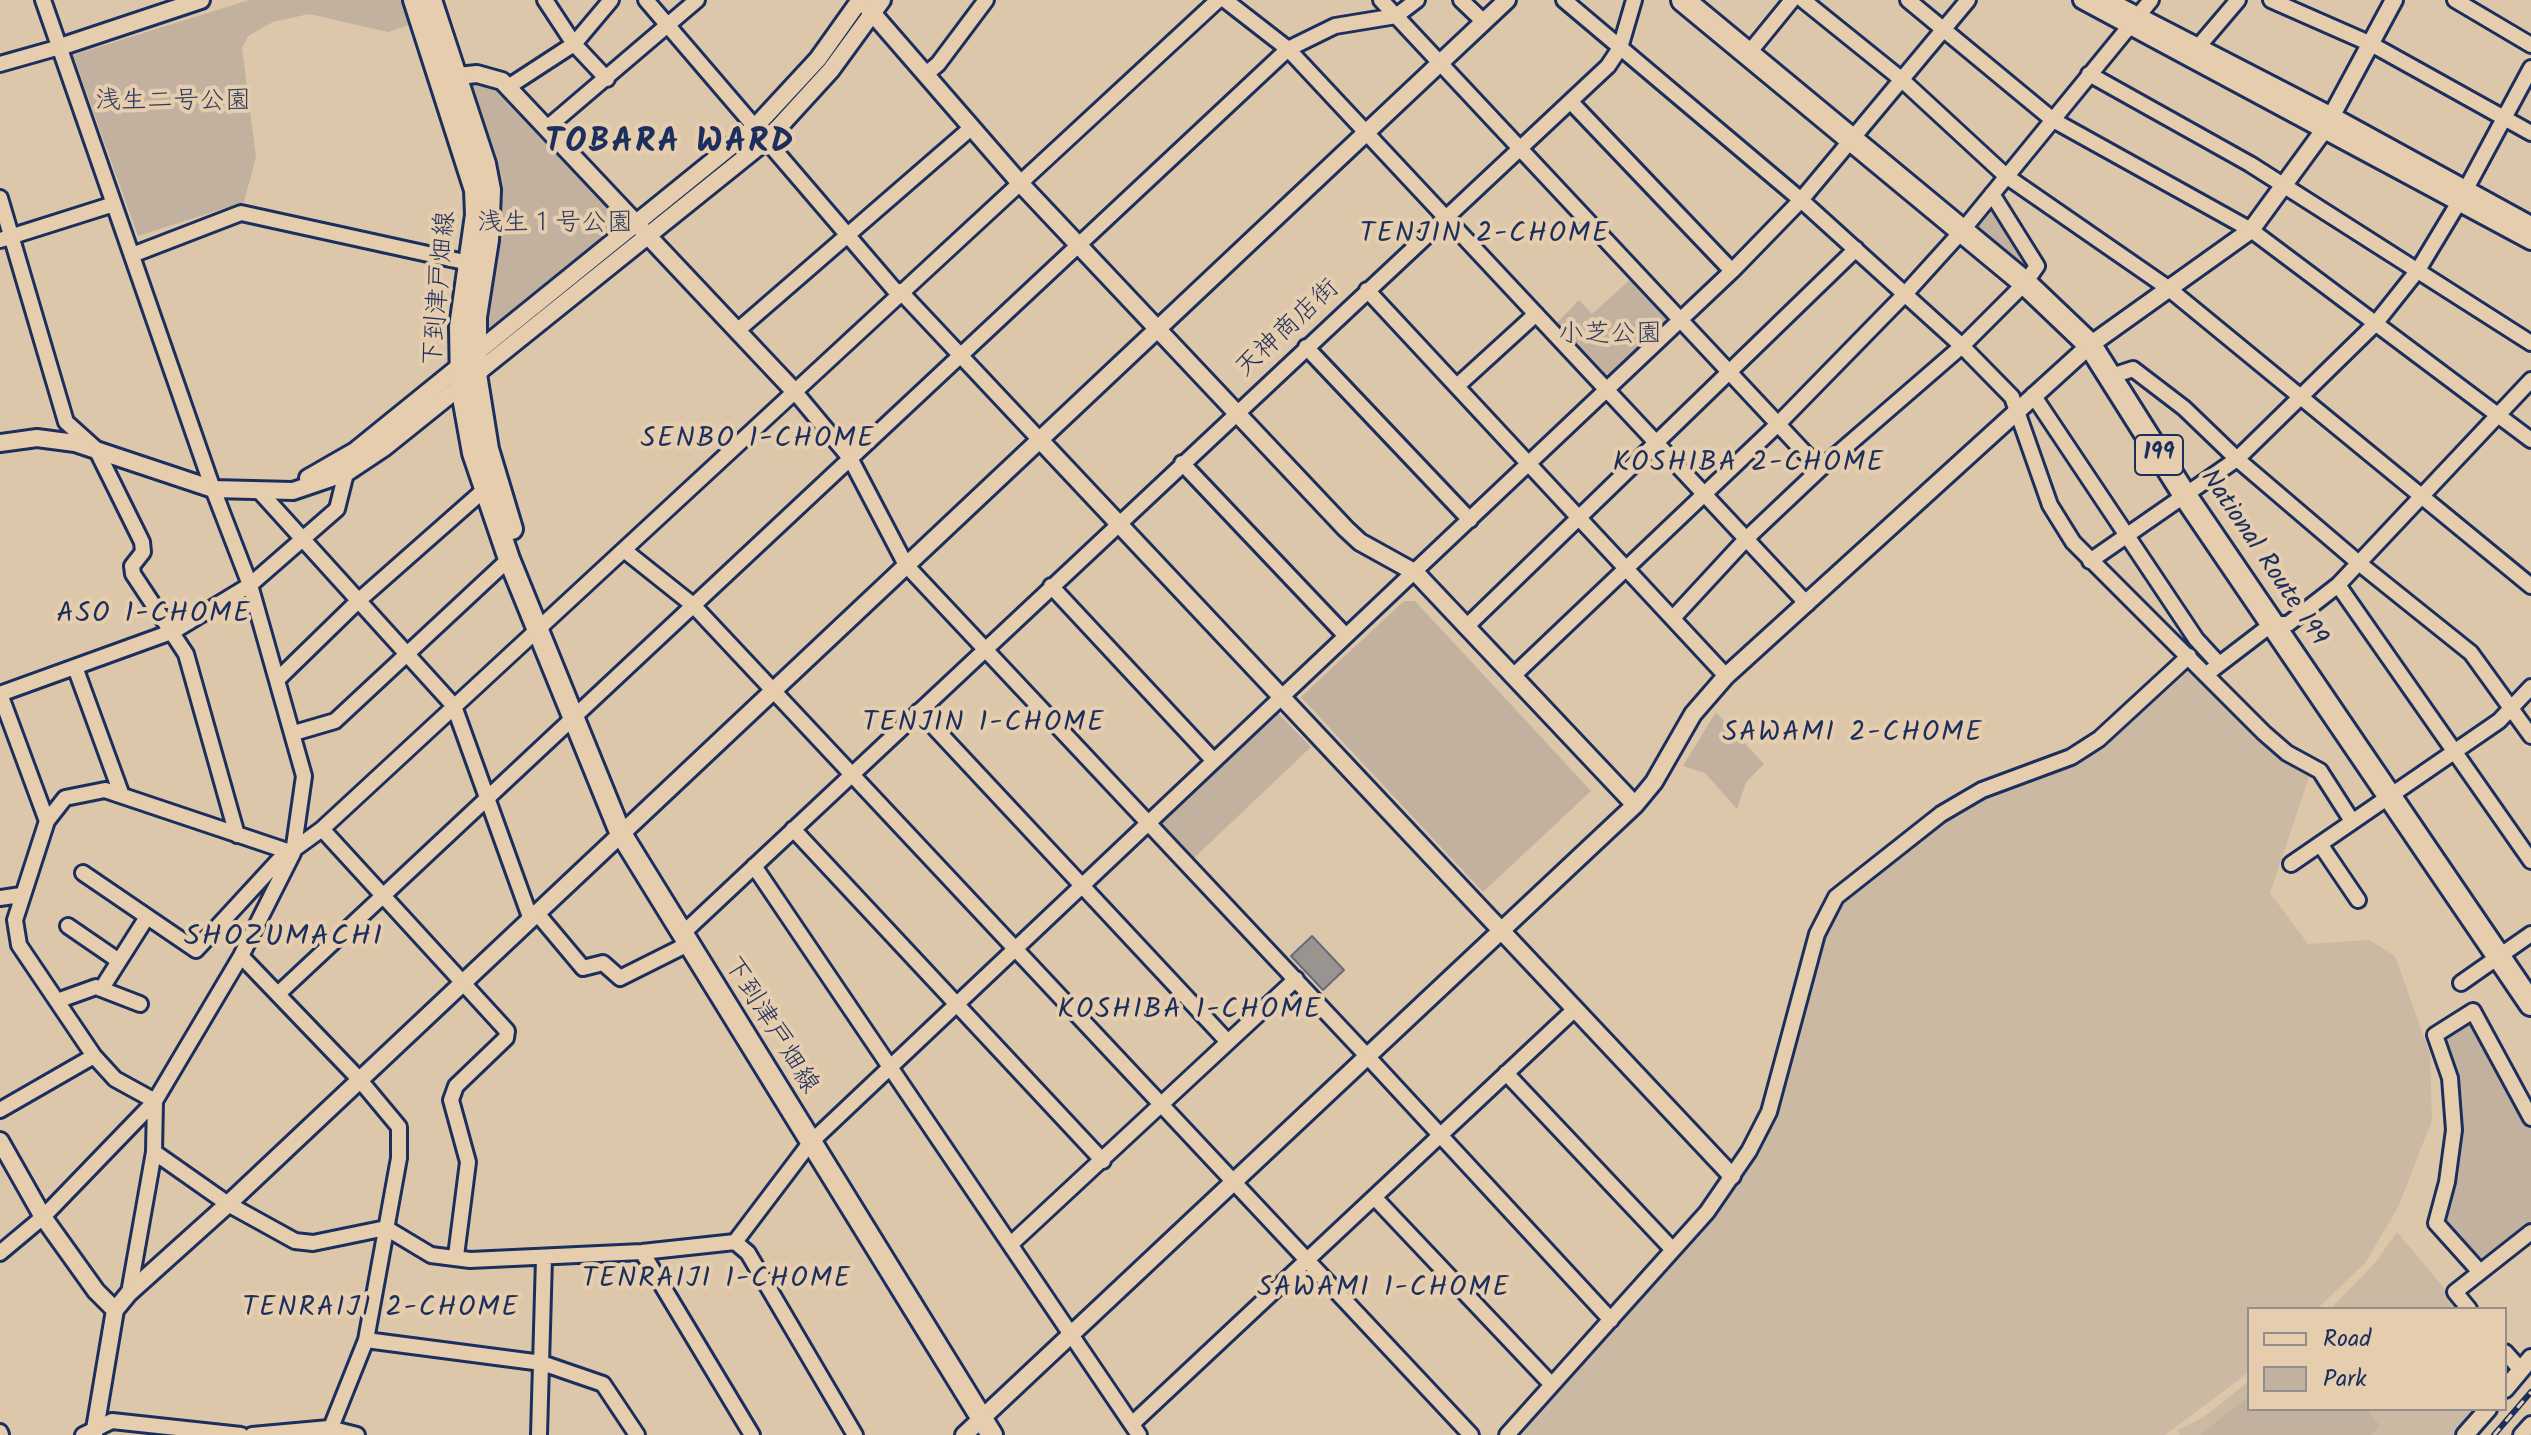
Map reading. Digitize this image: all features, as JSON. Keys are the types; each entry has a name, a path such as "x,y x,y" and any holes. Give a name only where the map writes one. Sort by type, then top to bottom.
{"highway":[{"name":"National Route 199","path":"1683,0 2025,283 2090,345 2186,497 2531,1004"}],"main road":[{"name":"下到津戸畑線","path":"414,0 449,77 490,190 491,214 468,369 538,626"},
{"name":"下到津戸畑線","path":"431,0 475,190 476,215 469,263 465,422 484,490 509,559 620,832 987,1427"}],"street":[{"path":"0,1253 43,1217 155,1101 241,956 293,853 304,776 250,585 213,489 43,0"},
{"path":"0,64 201,0"},
{"path":"545,0 574,44 607,79"},
{"path":"508,87 574,44 611,0"},
{"path":"646,0 899,292 1732,1176"},
{"path":"548,127 697,0"},
{"path":"0,443 37,438 96,449 213,489 261,493 293,491 346,473 385,447 468,369 636,223 756,126 818,59 861,0 877,7 926,74 1019,182 1360,542 1416,573 1635,805"},
{"path":"926,74 938,64 986,0"},
{"path":"83,873 196,950 278,861 322,829 1218,0"},
{"path":"1225,0 1288,49 1807,604"},
{"path":"1381,0 1518,150 1820,469"},
{"path":"279,993 384,899 693,605 1288,49 1335,26 1396,16 1417,0"},
{"path":"1461,0 1484,22"},
{"path":"91,1433 115,1310 129,1293 228,1204 1507,0"},
{"path":"1564,0 1801,200 1962,346 2012,397 2059,523 2090,561 2189,656 2214,669"},
{"path":"1620,48 1634,0"},
{"path":"1748,54 1792,0"},
{"path":"1803,0 1901,79 2006,176 2168,288 2531,586"},
{"path":"1908,0 2053,120 2251,230 2531,440"},
{"path":"735,1242 810,1143 1732,271 1801,200 1968,0"},
{"path":"2082,0 2198,47 2328,123"},
{"path":"1513,676 1778,424 1905,294 1962,231 2151,0"},
{"path":"2198,47 2238,0"},
{"path":"2271,0 2371,44 2531,133"},
{"path":"964,1435 987,1427 1074,1334 1635,805 1654,782 1693,714 1726,676 2090,345 2251,230 2328,123 2394,0"},
{"path":"2455,0 2531,45"},
{"path":"2111,1 2133,20 2462,196 2531,241"},
{"path":"261,493 299,482 342,459 649,238 768,139 831,70 877,7"},
{"name":"天神商店街","path":"533,915 583,968 603,963 620,978 685,939 754,866 851,774 1571,102 1608,66 1620,48"},
{"path":"2090,561 2237,459 2375,324 2418,270 2531,68"},
{"path":"449,77 477,74 502,81 548,127 795,392 850,458 906,565 1296,979 1611,1320"},
{"path":"2089,74 2285,186 2531,343"},
{"path":"1571,102 1732,271"},
{"path":"737,331 971,128"},
{"path":"1673,618 1747,538 1820,469 1962,346 2025,283 2037,266 1992,194"},
{"path":"2462,196 2531,225"},
{"path":"0,198 6,238 66,422 96,449 142,542 143,552 132,566 133,574 174,631 186,654 237,835"},
{"path":"6,238 114,204"},
{"path":"132,255 241,213 469,263"},
{"path":"1466,627 1856,249"},
{"path":"1367,290 1726,676"},
{"path":"1457,386 1536,314"},
{"path":"1306,347 1470,520"},
{"path":"2109,377 2133,369 2184,408 2237,459 2471,653 2531,736"},
{"path":"2214,669 2272,624 2288,624 2338,585 2531,380"},
{"path":"2033,395 2214,669 2264,733 2287,753 2320,771 2352,821"},
{"path":"1182,463 1346,636"},
{"path":"47,821 0,694 174,631 250,585 337,509 346,473"},
{"path":"278,679 357,602 484,490"},
{"path":"261,493 454,706 533,915"},
{"path":"624,550 693,605 1471,1435"},
{"path":"294,733 335,721 509,559"},
{"path":"2338,585 2531,861"},
{"path":"1051,586 1214,761"},
{"path":"1507,1435 1673,1250 1732,1176 1769,1112 1822,921 1831,902 1900,843 1941,814 1982,790 2071,757 2099,739 2189,656"},
{"path":"75,667 121,793"},
{"path":"2291,864 2499,721 2531,687"},
{"path":"919,711 1228,1042"},
{"path":"155,1101 115,1079 94,1056 15,933 21,895 47,821 65,798 105,790 121,793 181,818 293,853"},
{"path":"322,829 507,1031 506,1038 456,1086 451,1100 468,1162 456,1256"},
{"path":"793,829 1103,1161"},
{"path":"2320,844 2358,900"},
{"path":"754,866 1074,1334 1136,1430 1307,1260 1575,1009"},
{"path":"0,898 21,895"},
{"path":"102,988 147,917"},
{"path":"68,926 119,961"},
{"path":"2461,983 2531,934"},
{"path":"241,956 359,1079 399,1127 399,1158 366,1340 328,1432"},
{"path":"1011,1244 1296,979"},
{"path":"57,1001 73,993 102,988 140,1004"},
{"path":"2480,1272 2436,1223 2447,1182 2454,1130 2450,1078 2435,1035 2473,1011 2531,1118"},
{"path":"0,1110 94,1056"},
{"path":"1506,1073 1673,1250"},
{"path":"129,1293 154,1152 155,1101"},
{"path":"0,1141 43,1217 96,1291 115,1310"},
{"path":"154,1152 228,1204 295,1241 313,1243 386,1228 431,1255 470,1260 642,1252 735,1242 748,1253 855,1435"},
{"path":"1375,1198 1552,1385"},
{"path":"2467,1307 2455,1292 2531,1232"},
{"path":"642,1252 752,1435"},
{"path":"539,1435 544,1258"},
{"path":"366,1340 542,1363 603,1384 637,1435"},
{"path":"2507,1353 2526,1364 2507,1387"},
{"path":"2465,1435 2486,1411"},
{"path":"91,1433 112,1421 241,1435"},
{"path":"2521,1435 2531,1424"},
{"path":"252,1435 328,1432 357,1435"}],"shaded area":[{"path":"2189,663 2254,738 2309,777 2270,893 2308,944 2369,940 2395,956 2430,1054 2432,1120 2399,1205 2366,1262 2319,1307 2247,1307 2247,1374 2165,1435 1515,1435 1725,1201 1767,1123 1816,957 1839,900 1912,838 1993,790 2092,749"},
{"path":"1312,936 1344,970 1323,990 1291,956"},
{"path":"2397,1232 2460,1307 2332,1307 2375,1263"},
{"path":"2247,1383 2247,1411 2475,1411 2455,1435 2180,1435 2177,1431 2205,1416"}],"green space":[{"name":"浅生二号公園","path":"249,0 404,0 412,24 388,32 309,14 273,22 248,36 242,48 256,157 244,202 138,236 73,55"},
{"name":"浅生１号公園","path":"477,80 500,87 637,232 481,352 480,320 499,239 501,198 467,81"},
{"path":"1991,206 2031,263 2025,274 1974,231"},
{"name":"小芝公園","path":"1633,277 1671,319 1607,382 1554,326 1579,300 1592,314"},
{"path":"1404,601 1415,601 1591,791 1483,892 1301,697"},
{"path":"1716,712 1764,764 1746,782 1737,809 1705,773 1683,766"},
{"path":"1278,713 1311,747 1194,858 1162,824"},
{"path":"2473,1011 2531,1121 2531,1226 2477,1265 2436,1219 2454,1130 2435,1035"},
{"path":"2247,1398 2247,1411 2369,1411 2380,1426 2371,1435 2200,1435"}],"railway":[{"path":"2494,1435 2531,1392"}],"district":[{"name":"TOBARA WARD","path":"670,145"},
{"name":"TENJIN 2-CHOME","path":"1485,236"},
{"name":"SENBO 1-CHOME","path":"758,441"},
{"name":"KOSHIBA 2-CHOME","path":"1749,465"},
{"name":"ASO 1-CHOME","path":"154,616"},
{"name":"TENJIN 1-CHOME","path":"984,725"},
{"name":"SAWAMI 2-CHOME","path":"1853,735"},
{"name":"SHOZUMACHI","path":"284,940"},
{"name":"KOSHIBA 1-CHOME","path":"1190,1012"},
{"name":"TENRAIJI 1-CHOME","path":"717,1281"},
{"name":"SAWAMI 1-CHOME","path":"1384,1290"},
{"name":"TENRAIJI 2-CHOME","path":"381,1310"}]}
